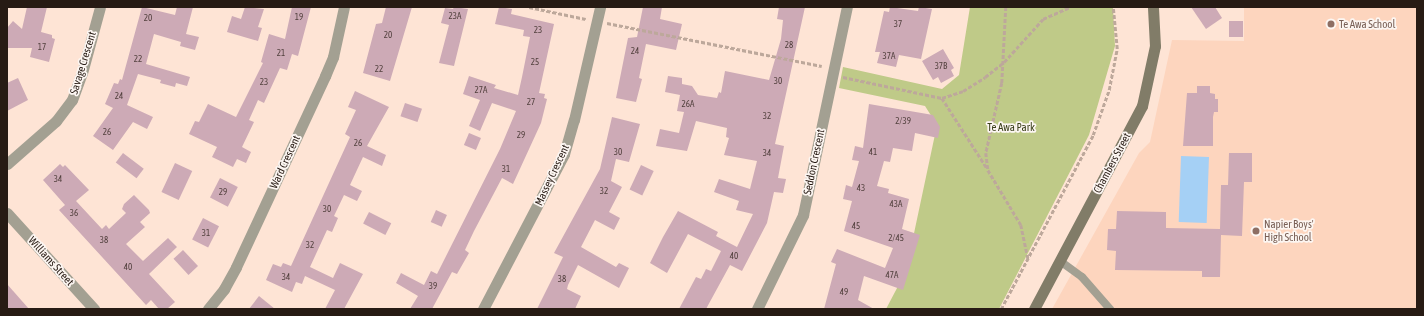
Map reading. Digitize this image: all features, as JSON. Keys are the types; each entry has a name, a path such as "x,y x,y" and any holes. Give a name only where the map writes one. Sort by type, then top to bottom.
{"main road":[{"name":"Chambers Street","path":"1034,309 1142,106 1154,52 1153,7"}],"street":[{"name":"Savage Crescent","path":"7,164 56,121 72,100 82,73 100,7"},
{"name":"Ward Crescent","path":"208,309 224,289 236,268 325,76 333,57 344,7"},
{"name":"Massey Crescent","path":"483,309 564,154 600,7"},
{"name":"Seddon Crescent","path":"757,309 803,215 847,7"},
{"name":"Williams Street","path":"7,213 94,309"}],"lane":[{"path":"1060,261 1082,277 1110,309"}],"path":[{"path":"528,7 833,72 942,98 963,91 1004,62 1043,19 1070,7"},
{"path":"988,170 989,136 1002,83 1006,7"},
{"path":"1001,309 1093,134 1109,90 1117,49 1113,7"},
{"path":"942,98 1021,225 1028,258"}],"shaded area":[{"name":"Napier Boys' High School","path":"1244,7 1417,7 1417,309 1052,309 1139,153 1150,142 1172,40 1244,41"}],"green space":[{"name":"Te Awa Park","path":"970,7 1113,7 1115,46 1089,135 999,309 886,309 906,271 937,125 925,106 839,88 843,67 942,89 959,75"}],"water":[{"path":"1181,156 1209,157 1207,223 1179,222"}],"building":[{"path":"27,7 47,7 41,32 52,35 52,38 55,39 49,62 30,57 32,48 7,48 7,28 13,21 22,29"},
{"path":"142,7 175,15 177,7 193,7 186,34 199,37 195,50 180,46 181,42 154,34 146,64 190,77 187,86 176,83 175,87 160,83 161,80 138,74 127,105 153,117 147,129 133,122 113,150 93,136 113,108 105,104 114,83 118,84 120,79 122,80"},
{"path":"245,7 264,9 258,27 262,28 258,41 227,32 232,16 241,19"},
{"path":"292,7 311,7 298,56 292,54 287,70 280,68 264,103 258,100 249,120 254,122 242,147 251,152 246,163 237,159 233,167 212,157 217,147 189,134 195,121 199,122 208,104 236,117 263,63 261,62 269,34 285,39"},
{"path":"386,7 412,7 390,81 363,73 376,24 382,23"},
{"path":"454,7 468,9 454,66 439,63 449,25 441,23 445,8 453,9"},
{"path":"499,7 512,9 511,14 554,24 539,93 545,94 544,98 547,99 541,123 513,184 502,178 465,250 469,253 457,274 452,272 432,309 410,309 418,296 396,283 401,273 424,285 431,271 437,274 500,149 516,111 492,103 480,131 469,126 480,100 463,94 469,76 496,85 494,88 518,95 530,37 523,36 524,30 495,24"},
{"path":"643,7 662,7 660,19 682,24 676,50 646,44 639,78 642,79 636,102 616,98 628,38 637,37"},
{"path":"779,7 805,7 775,144 784,146 778,178 786,179 783,193 774,192 767,223 742,271 730,265 706,309 679,309 696,277 701,279 706,269 711,271 721,251 688,234 667,273 650,263 663,237 678,211 718,232 716,236 737,247 753,214 736,210 739,201 714,192 719,179 750,189 757,161 724,155 729,138 726,137 727,128 696,121 687,151 656,146 660,129 679,133 684,112 677,111 680,95 665,92 668,76 682,78 682,84 692,86 698,95 717,98 719,92 721,93 725,71 769,80 781,39 783,20 777,19"},
{"path":"890,7 918,11 919,7 932,9 921,59 899,55 896,67 877,63 880,52 875,52 884,11 889,12"},
{"path":"1191,7 1215,7 1222,18 1206,29"},
{"path":"1229,21 1243,21 1243,37 1229,37"},
{"path":"943,49 954,68 951,70 954,76 941,83 938,77 933,80 922,61"},
{"path":"18,78 28,100 7,111 7,83"},
{"path":"1197,86 1210,86 1210,93 1215,94 1215,99 1218,99 1218,112 1214,112 1213,117 1213,146 1183,146 1187,93 1197,93"},
{"path":"355,91 389,107 367,146 386,155 382,166 363,157 350,185 362,191 357,201 344,195 334,216 338,218 332,232 327,230 310,267 333,278 340,263 363,274 344,309 325,309 335,290 305,276 302,284 296,282 292,292 266,280 273,264 281,267 283,263 291,266 350,137 345,134 356,110 348,107"},
{"path":"405,103 422,109 417,122 400,116"},
{"path":"869,104 933,115 940,127 938,138 915,133 912,151 893,148 890,162 884,161 877,186 889,189 888,193 909,199 902,229 920,235 903,290 864,276 858,300 874,309 824,309 836,264 831,262 837,249 885,268 893,248 844,231 852,201 843,199 846,185 852,187 859,161 852,160 855,146 863,148"},
{"path":"612,117 640,124 629,162 616,159 611,181 622,187 609,212 620,218 614,230 595,220 581,247 616,267 619,263 629,268 619,288 578,265 567,289 581,296 575,309 537,309 563,257 554,253 600,169"},
{"path":"469,133 481,138 476,150 464,145"},
{"path":"123,153 144,169 137,178 116,163"},
{"path":"1229,153 1252,153 1252,182 1244,182 1242,236 1221,235 1220,277 1202,277 1202,271 1115,270 1116,251 1107,250 1108,229 1116,229 1117,211 1166,212 1166,228 1220,229 1221,185 1228,185"},
{"path":"175,163 192,171 179,200 161,192"},
{"path":"60,164 63,167 65,165 89,190 76,201 102,229 106,225 109,229 126,213 122,209 124,204 134,195 149,210 150,213 140,222 145,227 126,244 143,261 168,238 177,247 149,274 175,302 167,309 159,309 151,300 146,305 59,210 65,205 43,180"},
{"path":"641,165 654,171 642,195 630,189"},
{"path":"220,178 238,187 228,207 210,198"},
{"path":"436,210 447,215 442,227 431,222"},
{"path":"369,212 391,223 385,235 363,224"},
{"path":"203,218 219,226 208,248 192,239"},
{"path":"183,250 198,266 188,275 173,259"},
{"path":"7,284 29,309 7,309"},
{"path":"259,296 275,309 249,309"}],"place":[{"name":"Te Awa School","path":"1331,24"},
{"name":"Napier Boys' High School","path":"1256,231"}]}
